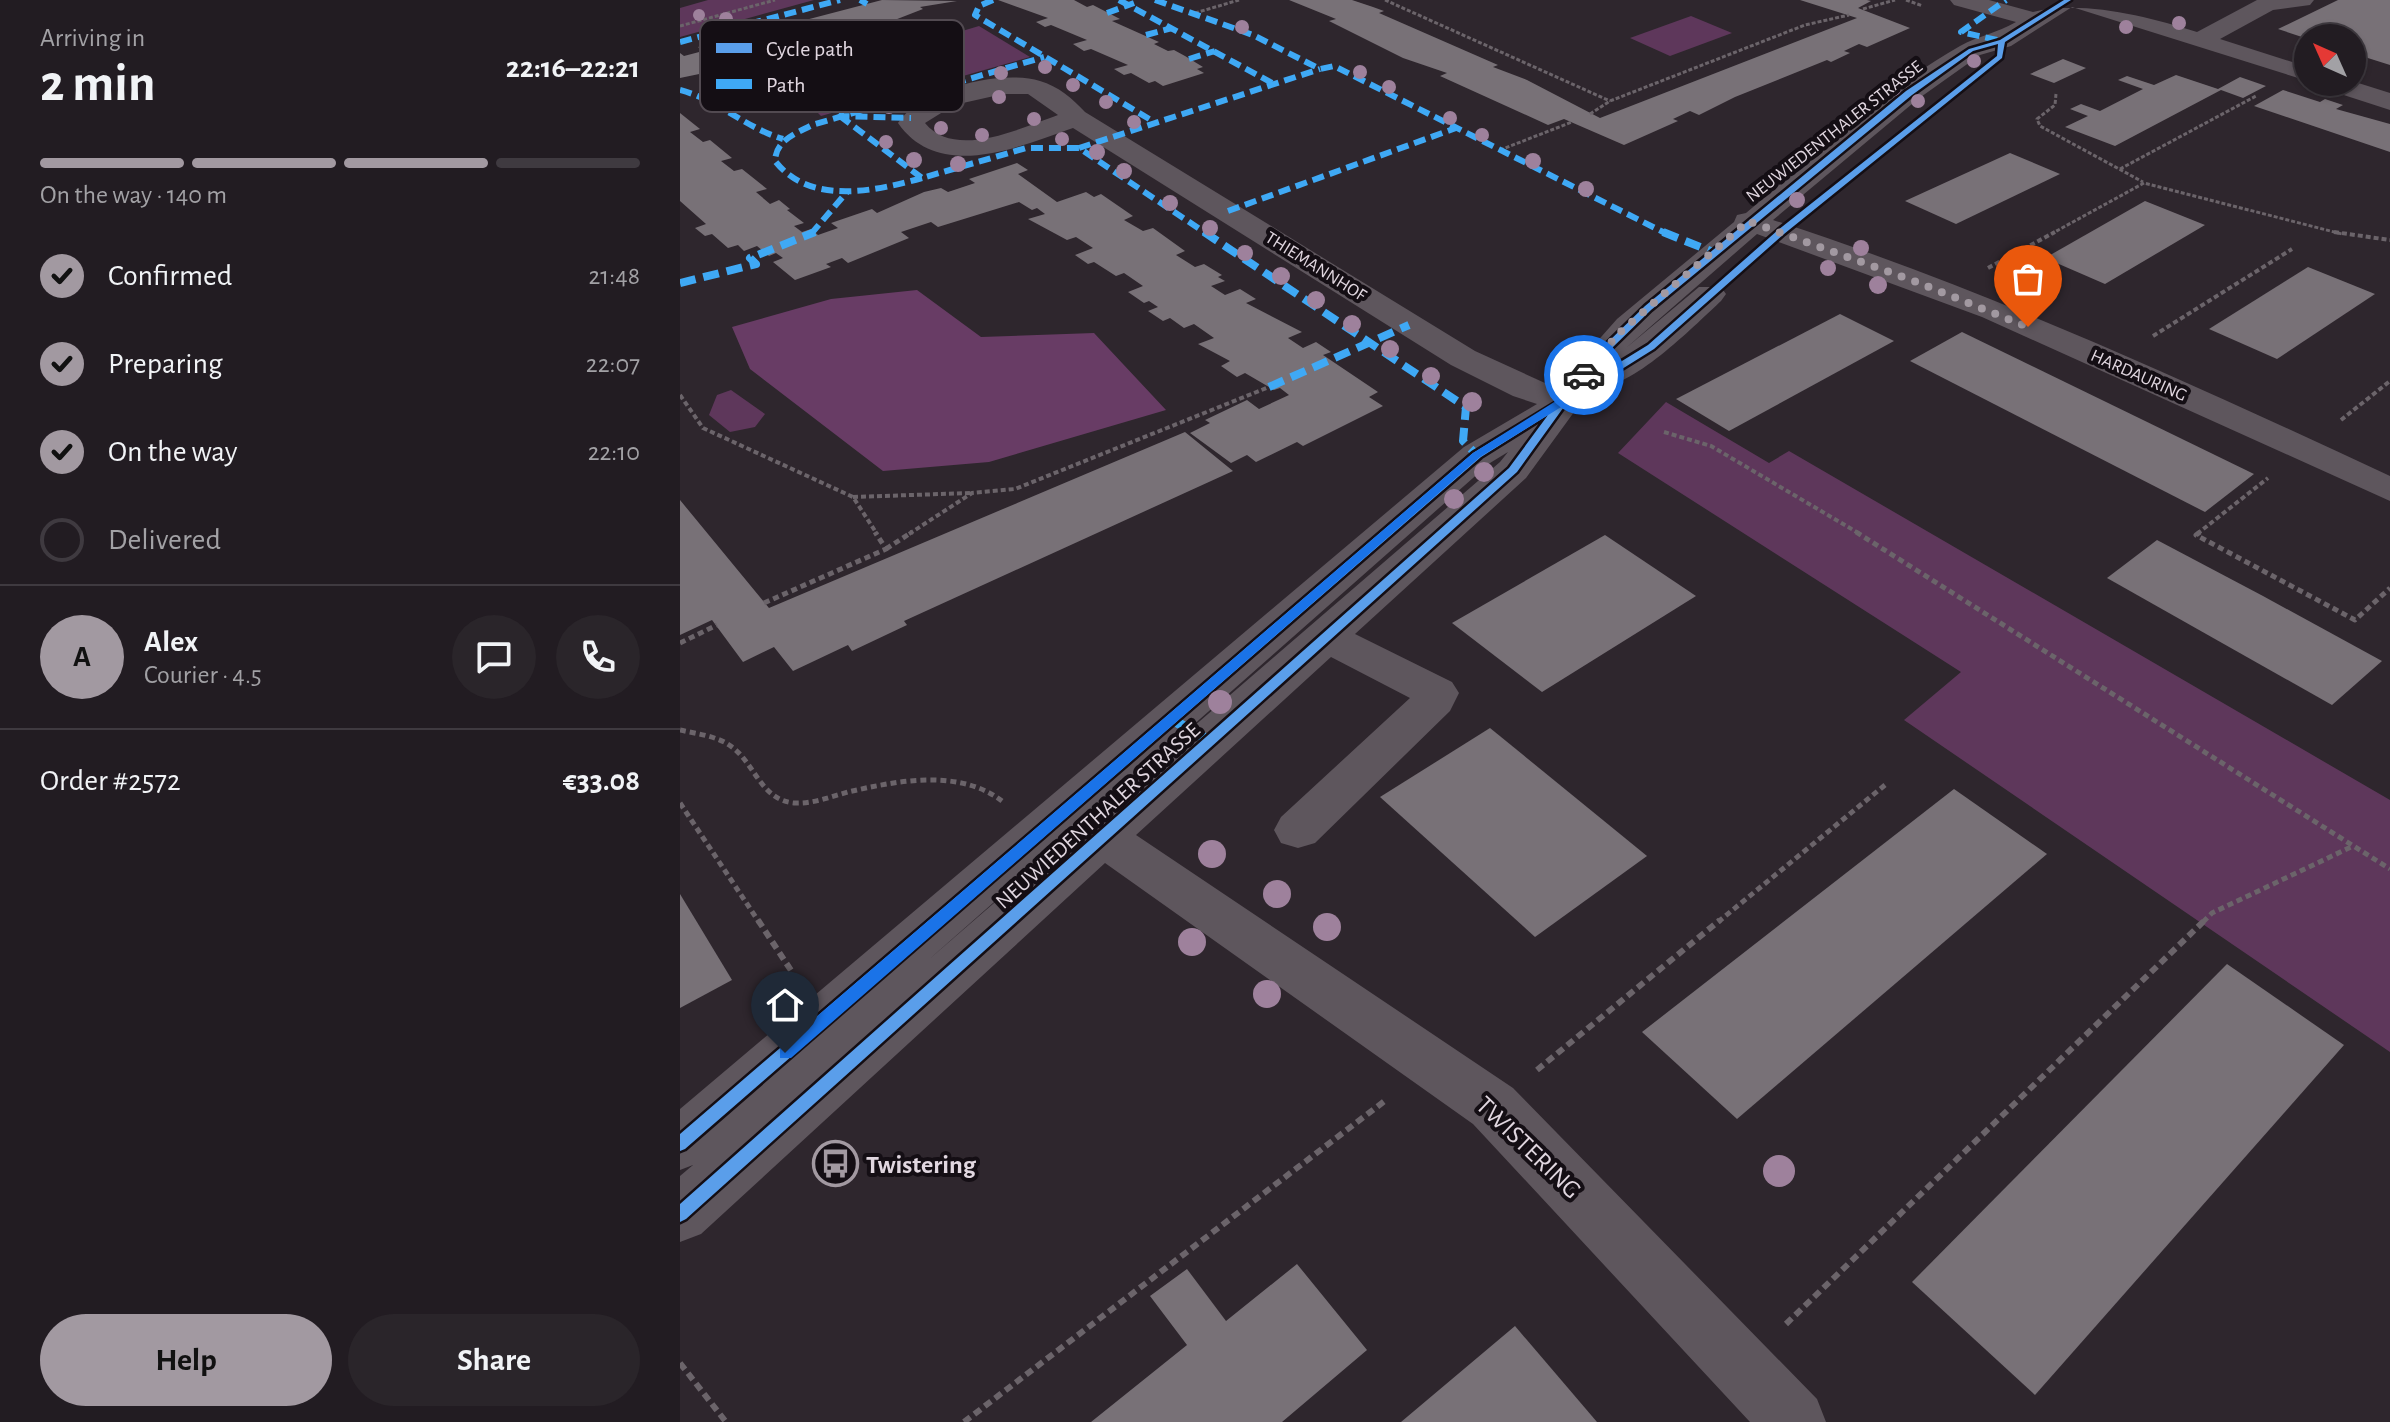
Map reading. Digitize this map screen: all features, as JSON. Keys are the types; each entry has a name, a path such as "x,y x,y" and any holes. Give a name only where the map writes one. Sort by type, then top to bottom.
{"street":[{"path":"1962,0 2036,20"},
{"path":"2071,0 2294,71"},
{"name":"NEUWIEDENTHALER STRASSE","path":"680,1144 828,1017 1068,828 1326,637 1513,470 1562,401 1618,334 1748,221 1909,93 1971,50 2002,41 2071,0"},
{"path":"2199,40 2261,2 2302,0"},
{"path":"2254,58 2288,39"},
{"name":"NEUWIEDENTHALER STRASSE","path":"680,1214 1068,828 1477,455 1651,347 1781,232 2000,57 2002,41"},
{"name":"THIEMANNHOF","path":"964,96 1007,84 1042,90 1076,118 1463,358 1525,389 1562,401"},
{"path":"2366,94 2390,102"},
{"name":"THIEMANNHOF","path":"917,112 911,123 915,132 924,139 955,149 1001,141 1076,118"},
{"name":"HARDAURING","path":"1748,221 1944,292 2112,362 2390,490"},
{"path":"1298,830 1428,707 1437,693 1326,637"},
{"name":"TWISTERING","path":"1068,828 1493,1106 1794,1422"}],"path":[{"path":"702,20 775,0"},
{"path":"1195,13 1239,0"},
{"path":"1385,0 1610,101"},
{"path":"1863,9 1895,0"},
{"path":"1590,114 1610,101 1805,25 1849,15"},
{"path":"680,26 700,21"},
{"path":"2120,169 2294,79"},
{"path":"2056,94 2055,105 2037,119 2040,126 2144,183 2355,237 2390,240"},
{"path":"1500,150 1572,122"},
{"path":"1944,292 2144,183"},
{"path":"2112,362 2292,249"},
{"path":"2390,381 2196,535 2355,620 2390,588"},
{"path":"680,395 703,428 853,497 1015,489 1269,387"},
{"path":"1664,432 1711,446 1930,576 2390,869"},
{"path":"764,603 886,549 972,493"},
{"path":"853,497 886,549"},
{"path":"680,643 717,625"},
{"path":"680,730 723,741 736,750 771,797 782,802 817,800 875,786 970,782 1068,828"},
{"path":"1493,1106 1885,785"},
{"path":"680,803 779,956 828,1017"},
{"path":"1742,1367 2212,913 2352,847"},
{"path":"964,1422 1433,1064"},
{"path":"680,1363 726,1422"}],"shaded area":[{"path":"708,0 814,0 742,20 700,20 700,31 680,37 680,8"},
{"path":"1691,16 1732,33 1670,56 1630,38"},
{"path":"979,26 1030,57 964,76 964,30"},
{"path":"917,290 981,337 1094,333 1166,410 989,462 883,471 750,369 732,327 831,299"},
{"path":"731,390 765,414 755,427 730,432 709,415 717,395"},
{"path":"1666,402 1769,463 1789,451 2390,800 2390,1052 1904,720 1961,672 1618,453"}],"building":[{"path":"882,0 957,1 920,7 923,9 895,20 805,20"},
{"path":"998,0 1074,0 1087,7 1093,5 1120,19 1112,21 1159,42 1154,44 1168,51 1174,50 1203,67 1197,69 1204,73 1163,86 1155,81 1149,83 1131,73 1124,75 1114,69 1128,65 1091,49 1084,51 1073,44 1087,40 1051,25 1045,27 1036,22 1048,18"},
{"path":"1289,0 1352,0 1384,11 1379,13 1498,65 1493,67 1527,80 1600,118 1857,18 1800,0 1871,1 1858,8 1910,28 1867,47 1859,44 1844,51 1850,53 1831,62 1827,60 1699,115 1690,111 1673,119 1678,121 1624,145 1564,119 1548,125 1440,76 1447,73 1403,58 1329,21 1336,19"},
{"path":"2338,0 2390,0 2390,65 2366,57 2366,24 2294,24 2294,34 2278,29"},
{"path":"700,52 700,74 680,78 680,53 684,56"},
{"path":"2063,59 2086,68 2054,83 2030,74"},
{"path":"2176,75 2218,89 2240,77 2266,86 2243,98 2221,90 2115,146 2065,127 2088,116 2070,109 2081,104 2100,111 2143,89 2118,80 2127,76 2154,85"},
{"path":"2283,90 2294,96 2320,102 2325,99 2343,105 2336,109 2390,124 2390,152 2254,106"},
{"path":"680,113 700,129 690,132 703,142 710,140 732,158 721,161 734,171 742,169 767,189 756,192 770,204 779,200 790,209 787,210 804,223 794,226 802,232 811,229 818,235 838,228 831,223 872,209 877,213 924,192 941,188 948,192 975,183 969,179 1017,163 1028,170 1018,174 1057,202 1086,192 1094,197 1101,194 1133,216 1124,220 1143,231 1153,228 1185,251 1176,255 1195,267 1204,264 1222,275 1218,277 1225,281 1211,286 1225,295 1240,289 1256,299 1246,303 1302,332 1288,338 1303,348 1316,342 1331,352 1323,355 1378,392 1369,397 1383,406 1303,446 1297,442 1256,462 1247,455 1231,463 1190,433 1210,423 1205,420 1247,400 1259,409 1289,395 1245,373 1237,377 1221,366 1230,361 1198,344 1214,338 1194,324 1184,328 1170,318 1163,321 1148,311 1158,307 1149,301 1144,303 1128,292 1143,286 1124,273 1116,276 1094,262 1088,264 1075,255 1093,248 1076,237 1067,240 1028,219 1045,214 1037,208 1032,210 1019,202 938,227 931,222 901,232 909,238 848,263 842,258 826,264 831,267 795,280 773,262 783,258 776,253 769,256 757,246 744,251 738,245 728,248 712,234 705,236 695,228 706,224 680,201"},
{"path":"2010,153 2060,174 1956,224 1905,201"},
{"path":"2145,201 2205,225 2105,284 2045,258"},
{"path":"2308,267 2375,294 2277,359 2209,329"},
{"path":"1840,314 1894,341 1729,431 1676,399"},
{"path":"1962,332 2254,474 2205,512 1910,361"},
{"path":"1185,432 1233,471 904,621 907,625 852,651 848,645 793,671 774,647 743,662 712,620 680,635 680,500 769,608"},
{"path":"1605,535 1696,596 1542,692 1452,623"},
{"path":"2157,540 2382,661 2332,705 2107,578"},
{"path":"1490,728 1647,856 1535,937 1380,797"},
{"path":"1954,789 2047,854 1737,1119 1642,1032"},
{"path":"680,894 732,980 680,1008"},
{"path":"2227,964 2344,1045 2035,1395 1912,1282"},
{"path":"1297,1264 1367,1350 1282,1422 1091,1422 1187,1345 1150,1296 1187,1269 1226,1321"},
{"path":"1515,1326 1597,1422 1401,1422"}],"marked path":[{"path":"764,20 840,0"},
{"path":"860,0 867,4"},
{"path":"993,0 979,6 975,15 1156,123"},
{"path":"1119,0 1274,84"},
{"path":"1155,0 1253,35 1320,69 1334,66 1683,242 1713,252"},
{"path":"1997,40 1961,32 2006,0"},
{"path":"1107,13 1134,3"},
{"path":"1146,35 1172,28"},
{"path":"680,42 700,37"},
{"path":"1189,59 1215,51"},
{"path":"964,80 1044,57"},
{"path":"1079,148 1320,69"},
{"path":"680,90 700,97"},
{"path":"727,112 755,129 783,139"},
{"path":"836,112 840,116 911,118"},
{"path":"856,112 812,125 787,138 776,150 775,161 797,180 835,191 872,191 922,178"},
{"path":"840,116 922,178 1026,148 1079,148 1466,407 1463,441 1477,455"},
{"path":"1228,211 1456,128"},
{"path":"680,283 756,264 750,258 815,232 847,192"},
{"path":"1269,387 1409,325"},
{"path":"1171,719 1210,741"}],"cycle path":[{"path":"680,1214 1513,470 1592,365 1648,308 1909,93 1971,50 2002,41 2068,0"},
{"path":"680,1144 1477,455 1651,347 1781,232 2000,57 2002,41"}],"way so far":[{"path":"1584,375 1618,334 1748,221 1944,292 2028,327"}],"place":[{"name":"Twistering","path":"835,1164"}],"route":[{"path":"785,1053 1477,455 1562,401 1584,375"}]}
